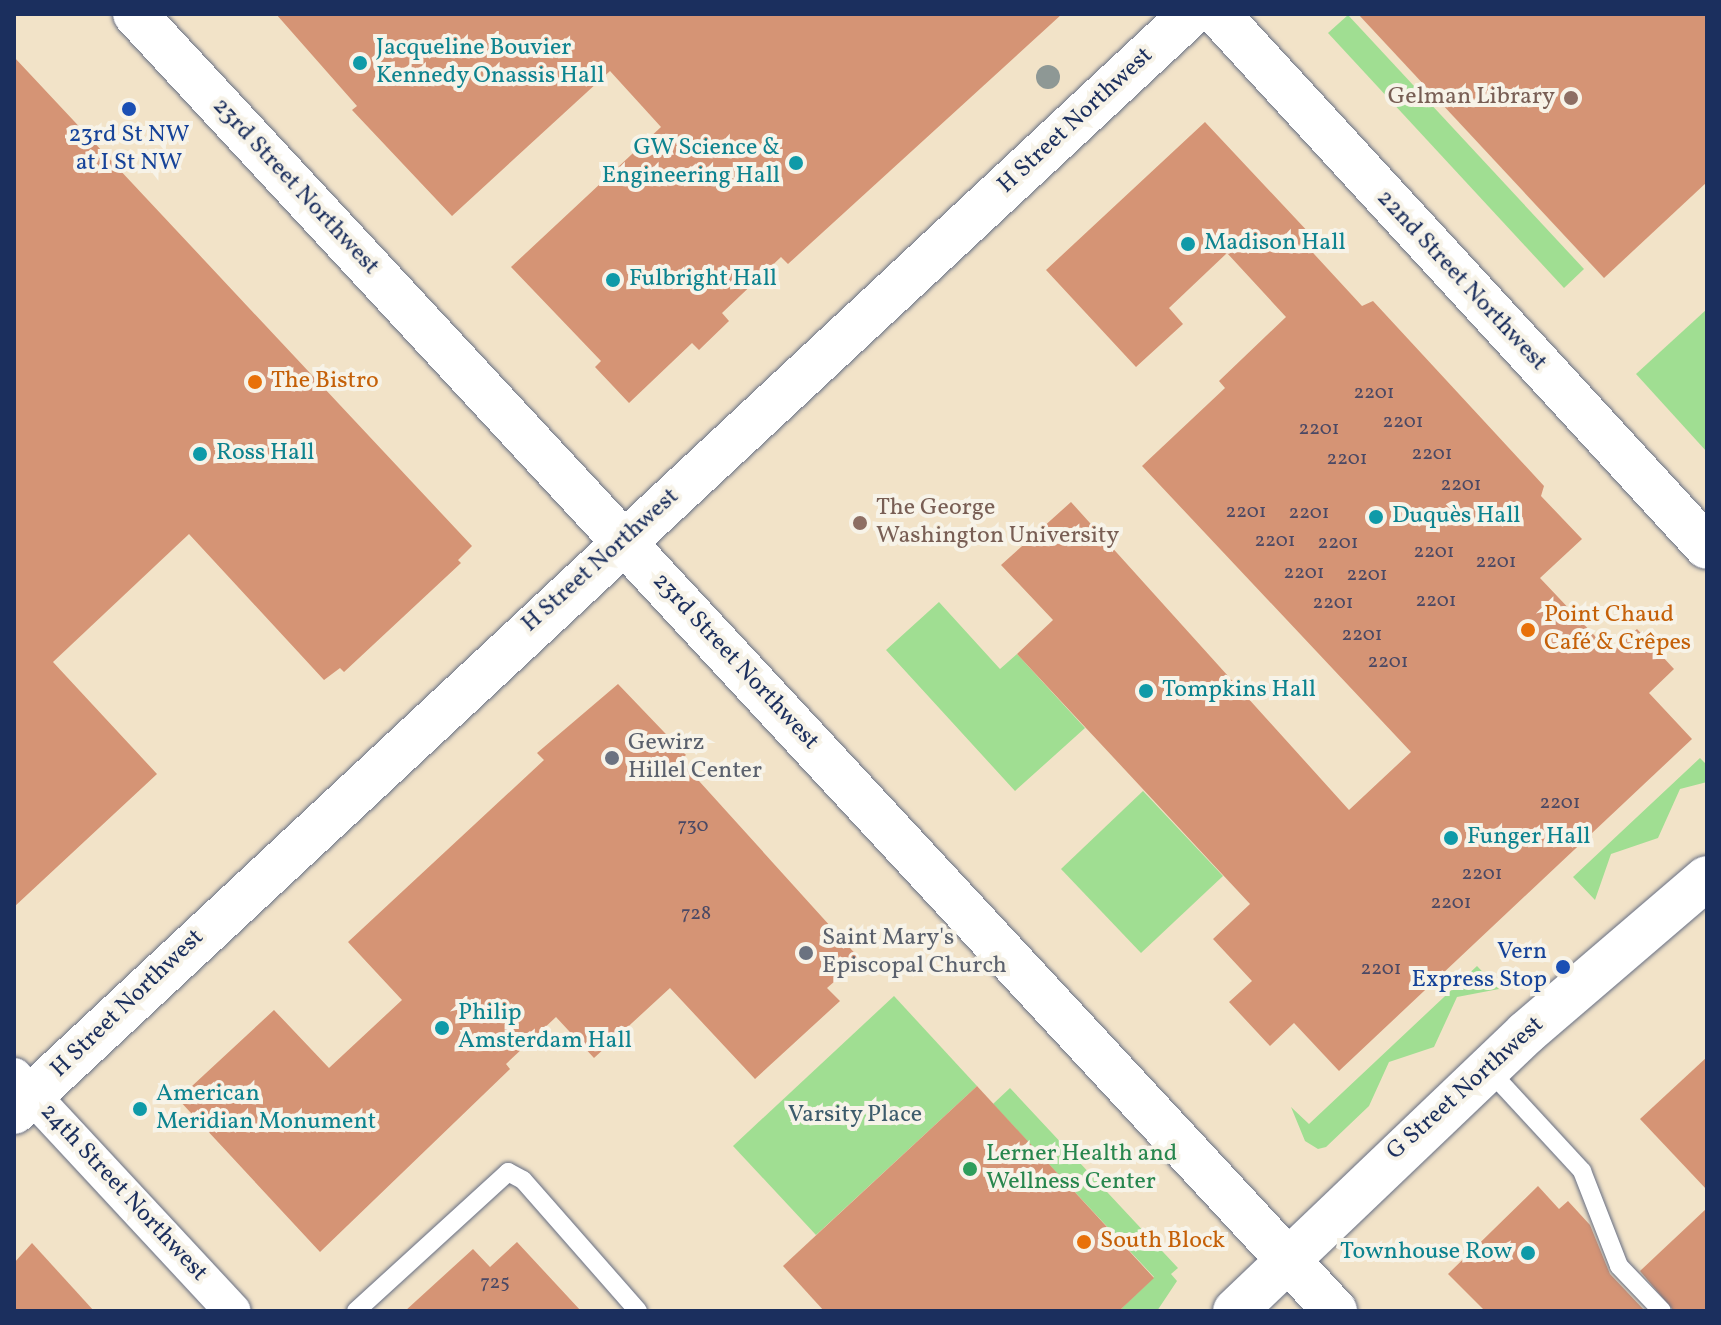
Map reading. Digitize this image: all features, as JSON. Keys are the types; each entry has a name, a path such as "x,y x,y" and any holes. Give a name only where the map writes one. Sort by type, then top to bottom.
{"street":[{"name":"23rd Street Northwest","path":"135,14 1335,1311"},
{"name":"H Street Northwest","path":"20,1094 1191,14"},
{"name":"22nd Street Northwest","path":"1218,14 1707,547"},
{"name":"G Street Northwest","path":"1235,1311 1488,1069 1707,878"},
{"name":"24th Street Northwest","path":"20,1094 232,1311"}],"lane":[{"path":"1488,1069 1582,1171 1619,1266 1662,1311"},
{"path":"356,1311 508,1172 523,1180 638,1311"}],"green space":[{"path":"1348,15 1584,269 1564,288 1328,33"},
{"path":"1707,309 1707,452 1636,374"},
{"path":"939,602 1000,669 1017,654 1085,728 1015,791 886,650"},
{"path":"1700,758 1707,765 1707,782 1680,789 1658,838 1611,854 1595,900 1573,877"},
{"path":"1143,791 1223,876 1141,953 1061,869"},
{"path":"1477,966 1499,989 1457,997 1434,1047 1389,1062 1369,1106 1326,1147 1318,1149 1305,1141 1291,1107 1309,1124"},
{"name":"Varsity Place","path":"894,996 977,1086 816,1235 733,1146"},
{"path":"1010,1088 1178,1268 1171,1274 1177,1281 1157,1311 1119,1311 1154,1277 993,1104"}],"building":[{"name":"GW Science & Engineering Hall","path":"276,14 1062,14 788,264 781,257 722,313 729,321 699,350 692,343 629,403 595,367 601,361 511,267 661,127 610,71 452,216 352,110 357,106"},
{"name":"Gelman Library","path":"1358,14 1707,14 1707,182 1604,278"},
{"name":"Ross Hall","path":"14,57 472,546 458,560 461,563 344,672 340,668 324,680 189,534 53,662 157,774 14,907"},
{"path":"1205,122 1311,235 1303,242 1362,306 1373,301 1544,486 1541,496 1582,539 1540,578 1611,653 1637,629 1674,669 1649,693 1692,739 1339,1071 1294,1023 1270,1046 1229,1002 1252,981 1213,939 1250,904 1017,654 1053,620 1001,565 1071,502 1349,810 1411,752 1142,466 1225,388 1219,381 1286,317 1227,253 1169,308 1183,324 1136,367 1046,270"},
{"path":"618,684 686,755 680,760 860,959 827,988 840,1001 755,1079 670,988 594,1058 556,1017 506,1064 510,1069 320,1252 178,1099 274,1010 329,1068 402,1000 348,942 544,760 537,753"},
{"path":"1707,1057 1707,1190 1640,1119"},
{"name":"Lerner Health and Wellness Center","path":"977,1086 1154,1278 1119,1311 824,1311 783,1266"},
{"name":"Townhouse Row","path":"1538,1186 1559,1209 1568,1201 1590,1225 1610,1274 1645,1311 1485,1311 1448,1274"},
{"path":"1707,1208 1707,1311 1674,1311 1640,1271"},
{"path":"517,1242 581,1311 405,1311 473,1249 490,1267"},
{"path":"32,1243 94,1311 14,1311 14,1263"}],"place":[{"name":"Jacqueline Bouvier Kennedy Onassis Hall","path":"360,63"},
{"name":"Gelman Library","path":"1571,98"},
{"name":"23rd St NW at I St NW","path":"129,109"},
{"name":"GW Science & Engineering Hall","path":"796,163"},
{"name":"Madison Hall","path":"1188,244"},
{"name":"Fulbright Hall","path":"613,280"},
{"name":"The Bistro","path":"255,382"},
{"name":"Ross Hall","path":"200,454"},
{"name":"Duquès Hall","path":"1376,517"},
{"name":"The George Washington University","path":"860,523"},
{"name":"Point Chaud Café & Crêpes","path":"1528,630"},
{"name":"Tompkins Hall","path":"1146,691"},
{"name":"Gewirz Hillel Center","path":"612,758"},
{"name":"Funger Hall","path":"1451,838"},
{"name":"Saint Mary's Episcopal Church","path":"806,953"},
{"name":"Vern Express Stop","path":"1563,967"},
{"name":"Philip Amsterdam Hall","path":"442,1028"},
{"name":"American Meridian Monument","path":"140,1109"},
{"name":"Lerner Health and Wellness Center","path":"970,1169"},
{"name":"South Block","path":"1084,1242"},
{"name":"Townhouse Row","path":"1528,1253"}]}
